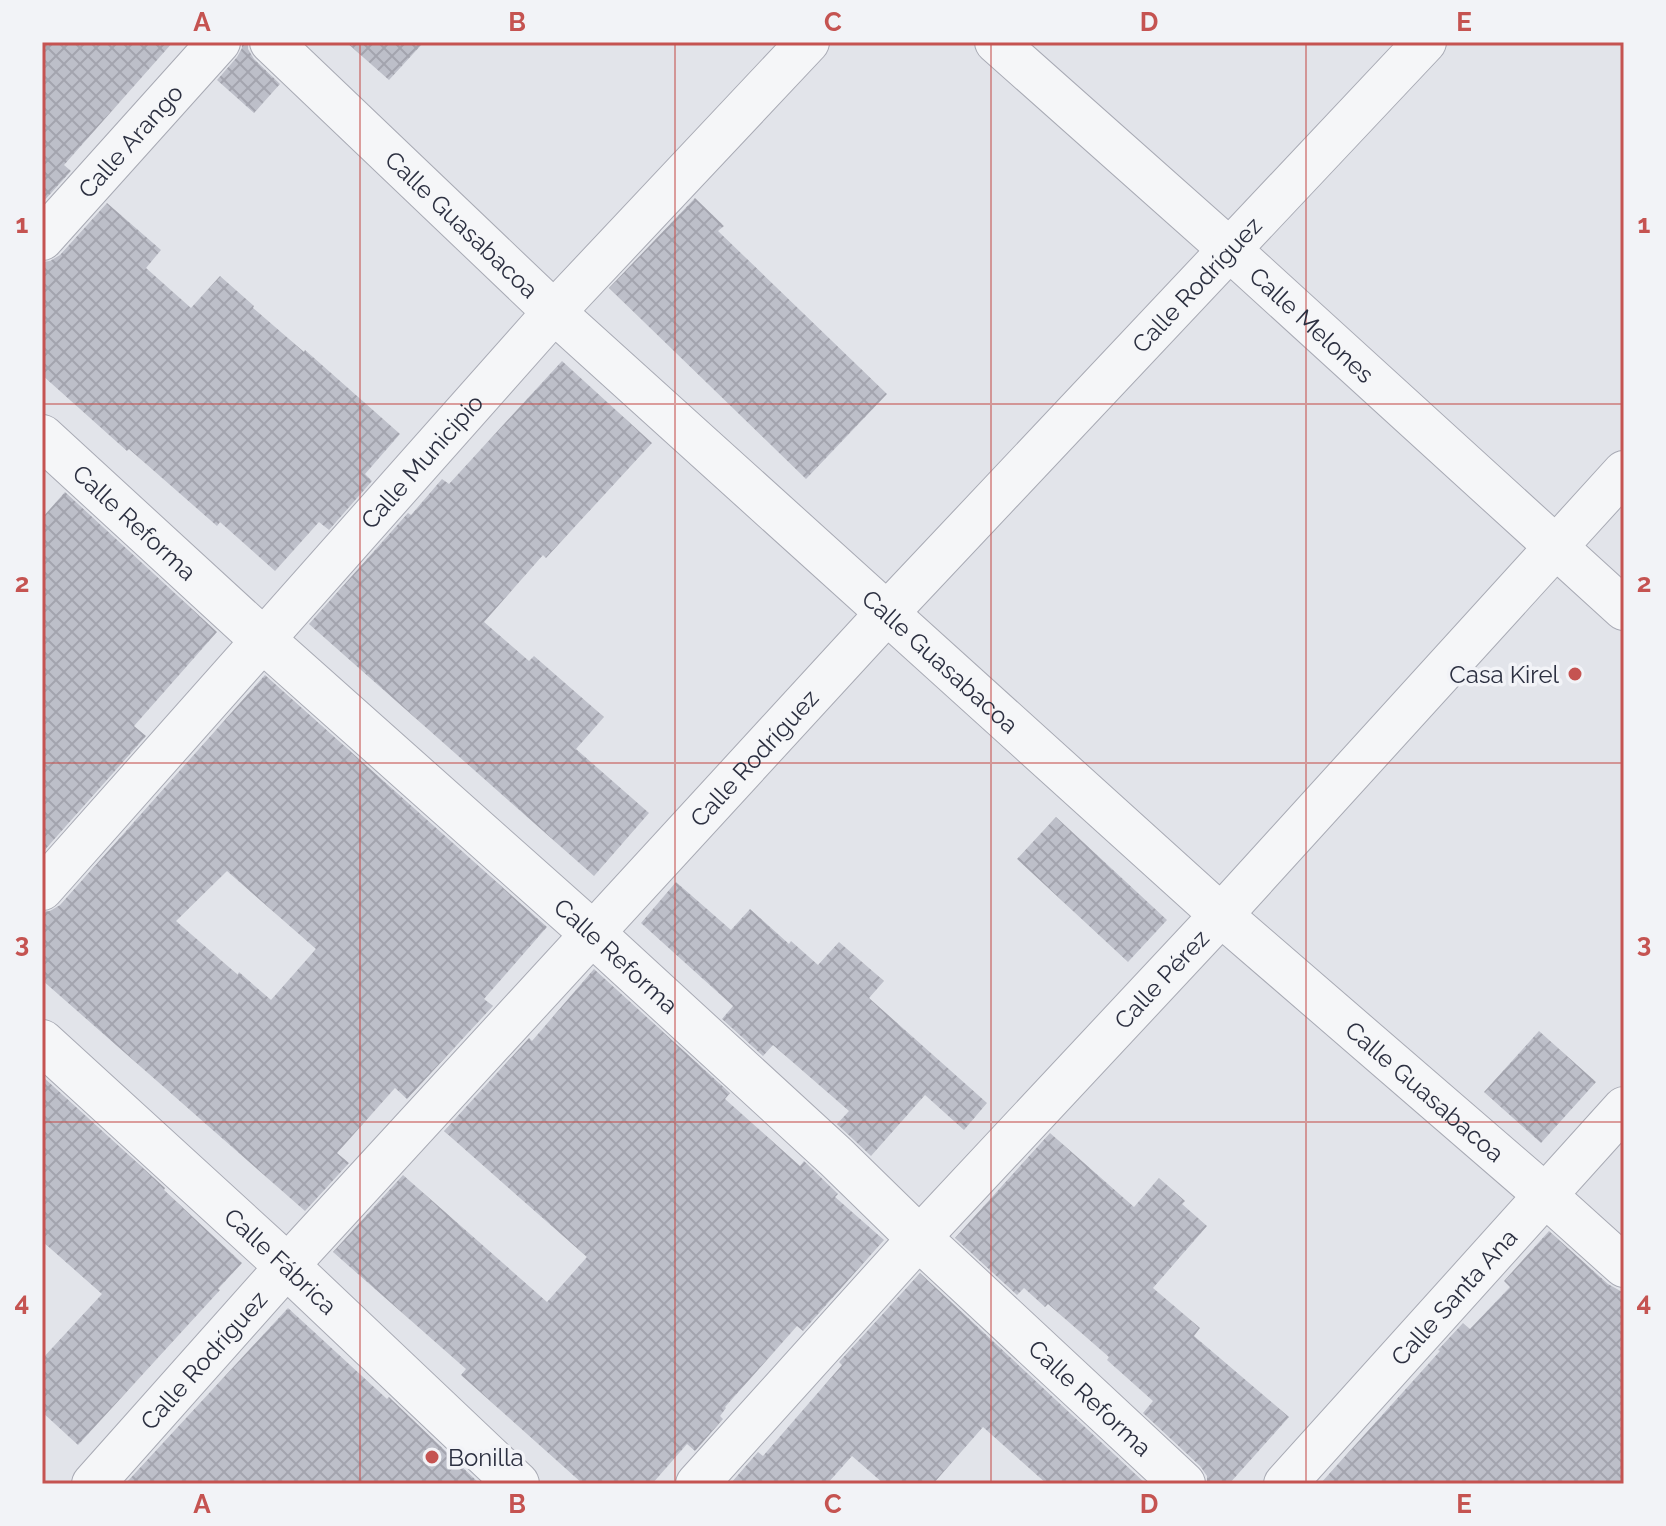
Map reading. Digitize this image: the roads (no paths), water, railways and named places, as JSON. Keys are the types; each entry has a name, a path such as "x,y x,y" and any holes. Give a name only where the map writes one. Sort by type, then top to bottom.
{"street":[{"name":"Calle Arango","path":"42,239 219,42"},
{"name":"Calle Guasabacoa","path":"271,42 554,312 1221,915 1624,1266"},
{"name":"Calle Municipio","path":"42,889 554,312 808,42"},
{"name":"Calle Melones","path":"996,42 1230,250 1624,609"},
{"name":"Calle Rodríguez","path":"93,1484 287,1266 887,613 1425,42"},
{"name":"Calle Reforma","path":"42,437 263,640 592,933 836,1157 1183,1484"},
{"name":"Calle Pérez","path":"697,1484 919,1238 1221,915 1624,472"},
{"name":"Calle Fábrica","path":"42,1042 287,1266 517,1484"},
{"name":"Calle Santa Ana","path":"1285,1484 1624,1108"}],"place":[{"name":"Casa Kirel","path":"1575,674"},
{"name":"Bonilla","path":"432,1457"}]}
